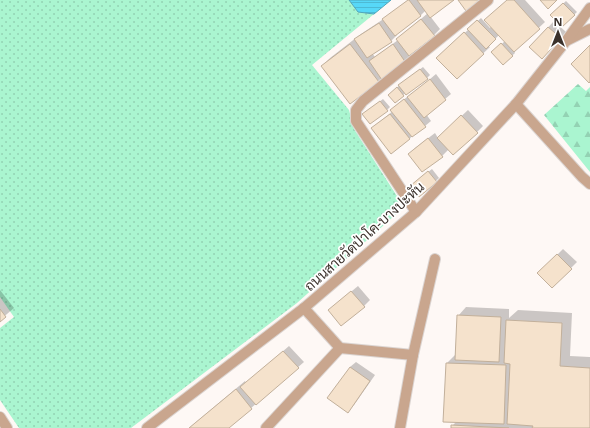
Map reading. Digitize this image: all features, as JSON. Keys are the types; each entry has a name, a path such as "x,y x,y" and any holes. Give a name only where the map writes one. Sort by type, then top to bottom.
{"street":[{"path":"416,212 356,121 356,110 363,101 488,0"},
{"name":"ถนนสายวัดป่าโค-บางปะหัน","path":"147,428 304,308 416,212 516,104 587,12"},
{"path":"566,41 590,29"},
{"path":"516,104 590,184"},
{"path":"400,428 413,355 435,259"},
{"path":"304,308 340,348 413,355"},
{"path":"266,428 340,348"},
{"path":"0,417 7,428"}],"green space":[{"path":"0,0 349,0 358,12 374,14 312,65 349,110 354,129 404,207 297,303 131,428 19,428 0,400 0,328 14,317 0,297"},
{"path":"578,84 586,91 590,87 590,172 544,115"}],"water":[{"path":"349,0 391,0 374,14 358,12"}],"building":[{"path":"408,0 421,16 395,36 382,19"},
{"path":"417,0 454,0 430,18"},
{"path":"458,0 482,0 466,11"},
{"path":"507,0 514,0 540,29 514,52 484,20"},
{"path":"540,0 557,0 548,9"},
{"path":"563,3 575,15 562,27 550,15"},
{"path":"421,19 435,36 409,56 396,39"},
{"path":"477,20 496,39 486,49 467,29"},
{"path":"379,23 392,42 367,58 354,39"},
{"path":"548,27 561,38 542,59 529,47"},
{"path":"464,32 484,54 457,79 436,58"},
{"path":"501,43 513,56 503,65 491,52"},
{"path":"350,44 379,82 350,104 321,66"},
{"path":"393,44 406,63 382,80 369,61"},
{"path":"590,45 590,82 589,83 571,64"},
{"path":"420,69 428,79 406,95 398,85"},
{"path":"430,79 446,100 424,118 407,97"},
{"path":"397,87 404,96 395,103 388,95"},
{"path":"404,99 426,127 412,137 390,110"},
{"path":"380,101 388,111 370,124 362,114"},
{"path":"390,114 410,139 391,154 371,128"},
{"path":"461,115 478,133 453,155 437,138"},
{"path":"428,138 443,157 422,172 408,154"},
{"path":"428,171 437,182 419,197 410,186"},
{"path":"557,254 572,269 552,288 537,273"},
{"path":"351,291 365,307 341,326 328,310"},
{"path":"0,309 6,317 0,322"},
{"path":"457,315 501,317 499,362 455,360"},
{"path":"506,320 562,323 560,366 590,368 590,428 532,428 533,426 507,424 510,364 504,363"},
{"path":"283,351 299,368 256,405 240,387"},
{"path":"446,363 506,365 504,424 443,422"},
{"path":"350,367 370,381 348,413 327,398"},
{"path":"236,389 252,409 229,428 189,428"},
{"path":"451,425 509,428 451,428"}]}
